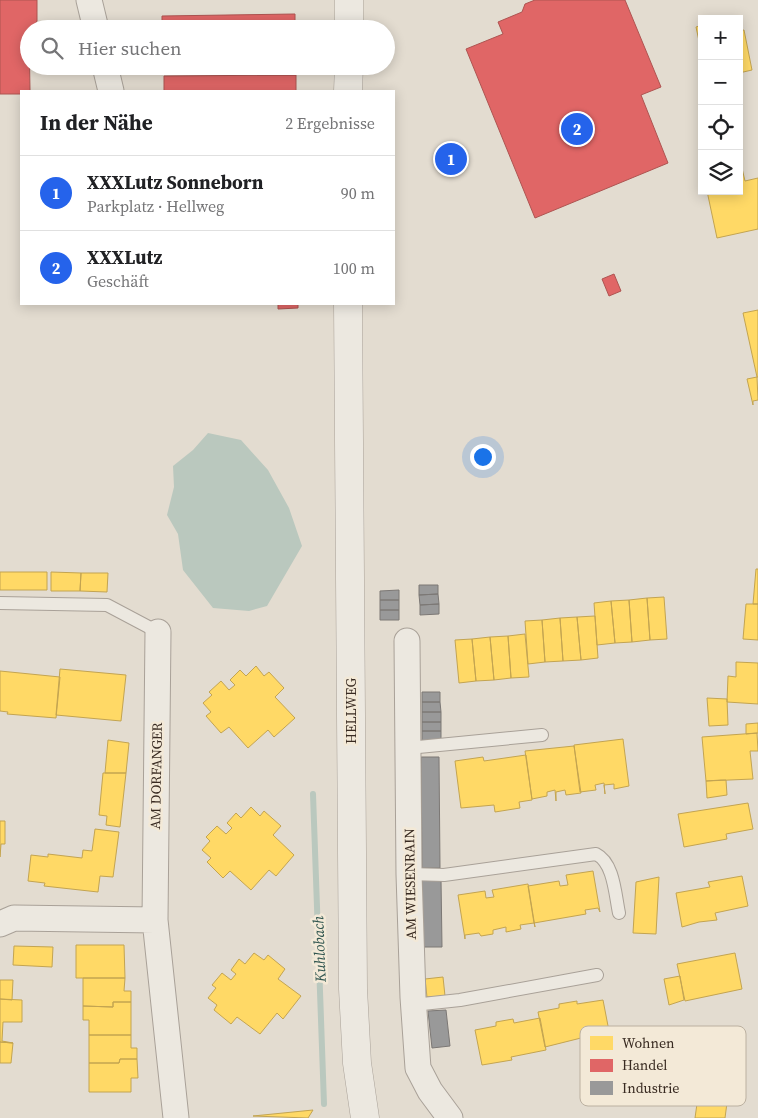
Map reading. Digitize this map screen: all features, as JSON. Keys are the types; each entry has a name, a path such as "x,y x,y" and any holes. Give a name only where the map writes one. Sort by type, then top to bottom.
{"street":[{"path":"89,0 94,20"},
{"path":"349,20 350,0"},
{"path":"107,75 111,90"},
{"path":"348,90 349,75"},
{"name":"HELLWEG","path":"348,305 353,989 357,1063 365,1118"},
{"name":"AM DORFANGER","path":"158,632 155,920 176,1118"},
{"name":"AM WIESENRAIN","path":"407,641 409,874 413,1005 418,1068 430,1091 450,1118"},
{"path":"0,924 14,918 155,920"}],"lane":[{"path":"0,603 107,605 158,632"},
{"path":"408,748 542,734"},
{"path":"409,874 444,875 596,854 602,857 608,867 619,913"},
{"path":"413,1005 460,1000 597,975"}],"shaded area":[{"path":"208,433 241,440 268,470 289,508 302,546 267,606 249,611 213,608 183,570 178,534 167,515 174,487 173,466 193,450"}],"building: Wohnen":[{"path":"743,30 752,70 743,72 743,60"},
{"path":"743,172 745,181 758,178 758,229 717,238 708,195 743,195"},
{"path":"758,310 758,377 757,377 743,313"},
{"path":"757,377 758,400 753,401 753,405 747,379"},
{"path":"756,569 758,569 758,604 753,604"},
{"path":"0,572 47,572 47,590 0,590"},
{"path":"51,572 81,573 80,591 51,591"},
{"path":"81,573 108,573 107,592 80,591"},
{"path":"664,597 667,639 650,640 647,598"},
{"path":"647,598 650,640 632,642 629,600"},
{"path":"629,600 632,642 615,643 611,601"},
{"path":"611,601 615,643 597,645 594,603"},
{"path":"746,604 758,604 758,640 743,639"},
{"path":"595,616 598,658 581,660 577,617"},
{"path":"577,617 581,660 563,661 560,618"},
{"path":"560,618 563,661 545,662 542,620"},
{"path":"542,620 545,662 528,664 525,621"},
{"path":"525,634 529,677 511,678 508,636"},
{"path":"508,636 511,678 494,680 490,637"},
{"path":"490,637 494,680 476,681 472,639"},
{"path":"472,639 476,681 459,683 455,640"},
{"path":"736,662 758,663 758,704 727,702 728,676 736,677"},
{"path":"256,666 264,676 269,672 284,688 275,697 295,718 274,737 268,730 248,748 229,727 221,733 206,716 211,712 203,703 212,695 209,692 221,681 229,690 235,685 230,680 240,670 246,676"},
{"path":"60,669 126,675 121,721 56,715"},
{"path":"0,671 60,677 56,718 7,714 8,712 0,711"},
{"path":"707,698 727,699 728,725 709,726"},
{"path":"758,723 758,733 746,734 746,724"},
{"path":"757,733 758,751 750,751 753,779 706,781 702,737"},
{"path":"623,739 629,786 614,789 614,784 604,785 604,783 595,785 596,790 580,792 574,745"},
{"path":"108,740 129,743 126,773 105,773"},
{"path":"574,746 581,793 566,795 565,790 556,792 556,801 555,790 547,792 547,796 532,799 525,751"},
{"path":"526,755 532,800 519,802 520,808 495,812 494,805 461,808 455,761 483,757 484,761"},
{"path":"103,773 126,773 120,827 106,825 107,816 99,815"},
{"path":"726,780 727,795 707,798 706,781"},
{"path":"748,803 753,829 726,834 727,839 684,847 678,814"},
{"path":"251,807 260,816 264,811 281,826 273,835 294,855 276,876 269,870 251,890 230,871 223,878 207,862 211,858 202,850 210,841 206,837 217,826 226,834 232,828 227,823 236,813 241,818"},
{"path":"0,821 5,821 5,844 1,844 0,857"},
{"path":"95,829 119,832 113,877 100,876 98,892 44,886 45,883 28,881 31,855 48,857 48,854 82,858 83,850 92,851"},
{"path":"593,871 600,912 598,908 585,910 586,914 534,923 528,886 559,881 560,886 568,885 566,875"},
{"path":"742,876 748,906 715,913 717,920 699,922 682,927 676,893 710,887 708,882"},
{"path":"659,877 656,934 633,933 636,882"},
{"path":"528,884 535,927 534,923 520,925 521,929 506,932 506,927 493,930 493,934 481,936 479,933 465,935 465,939 458,895 485,891 486,898 494,897 492,890"},
{"path":"76,945 124,945 125,978 76,978"},
{"path":"14,946 53,947 52,967 13,965"},
{"path":"254,953 264,960 268,955 285,969 278,979 301,996 283,1019 277,1013 260,1034 237,1017 231,1024 214,1010 217,1005 208,998 216,988 212,985 222,973 231,980 236,974 231,970 239,959 245,964"},
{"path":"735,953 742,989 685,1001 677,964"},
{"path":"680,976 684,1000 669,1005 664,979"},
{"path":"443,977 445,996 427,997 425,979"},
{"path":"83,978 125,978 124,991 131,991 131,1002 113,1002 113,1007 83,1006"},
{"path":"0,980 13,980 12,1000 0,999"},
{"path":"0,999 22,1000 22,1022 3,1022 2,1041 13,1043 0,1042"},
{"path":"603,1000 608,1026 580,1026 580,1038 545,1047 538,1012 559,1008 559,1004 577,1001 577,1004"},
{"path":"113,1002 131,1002 131,1035 89,1035 89,1020 83,1020 83,1006 113,1007"},
{"path":"540,1018 546,1050 511,1057 512,1060 482,1065 475,1030 496,1026 496,1022 513,1019 514,1023"},
{"path":"89,1035 131,1035 131,1048 137,1048 137,1059 120,1059 119,1063 89,1063"},
{"path":"0,1042 13,1043 11,1063 0,1063"},
{"path":"120,1059 137,1059 138,1078 131,1078 131,1092 89,1092 89,1063 119,1063"},
{"path":"697,1106 727,1106 725,1118 695,1118"},
{"path":"313,1110 308,1118 253,1116"}],"building: Handel":[{"path":"0,0 37,0 37,20 20,20 20,75 30,75 30,90 20,90 20,94 0,94"},
{"path":"535,0 625,0 661,87 641,95 668,163 535,218 466,49 503,34 498,22 522,12 525,4"},
{"path":"295,14 295,20 162,20 162,16"},
{"path":"296,75 296,90 164,90 164,76"},
{"path":"614,274 621,291 609,296 602,279"},
{"path":"278,305 298,305 298,308 278,309"}],"building: Industrie":[{"path":"419,585 438,585 438,594 419,595"},
{"path":"399,590 399,600 380,600 380,591"},
{"path":"438,594 439,604 420,605 419,595"},
{"path":"380,600 399,600 399,610 380,610"},
{"path":"439,604 439,614 420,615 420,605"},
{"path":"380,610 399,610 399,620 380,620"},
{"path":"422,692 440,692 440,702 422,702"},
{"path":"422,702 440,702 441,712 422,712"},
{"path":"422,712 441,712 441,722 422,722"},
{"path":"422,722 441,722 441,731 422,731"},
{"path":"422,731 441,731 441,741 422,741"},
{"path":"421,757 439,757 440,868 422,868"},
{"path":"422,879 441,879 442,947 423,947"},
{"path":"446,1010 450,1046 432,1048 428,1011"}],"waterway":[{"name":"Kuhlobach","path":"313,794 324,1104"}],"place":[{"name":"XXXLutz","path":"577,129"},
{"name":"XXXLutz Sonneborn","path":"451,159"}]}
